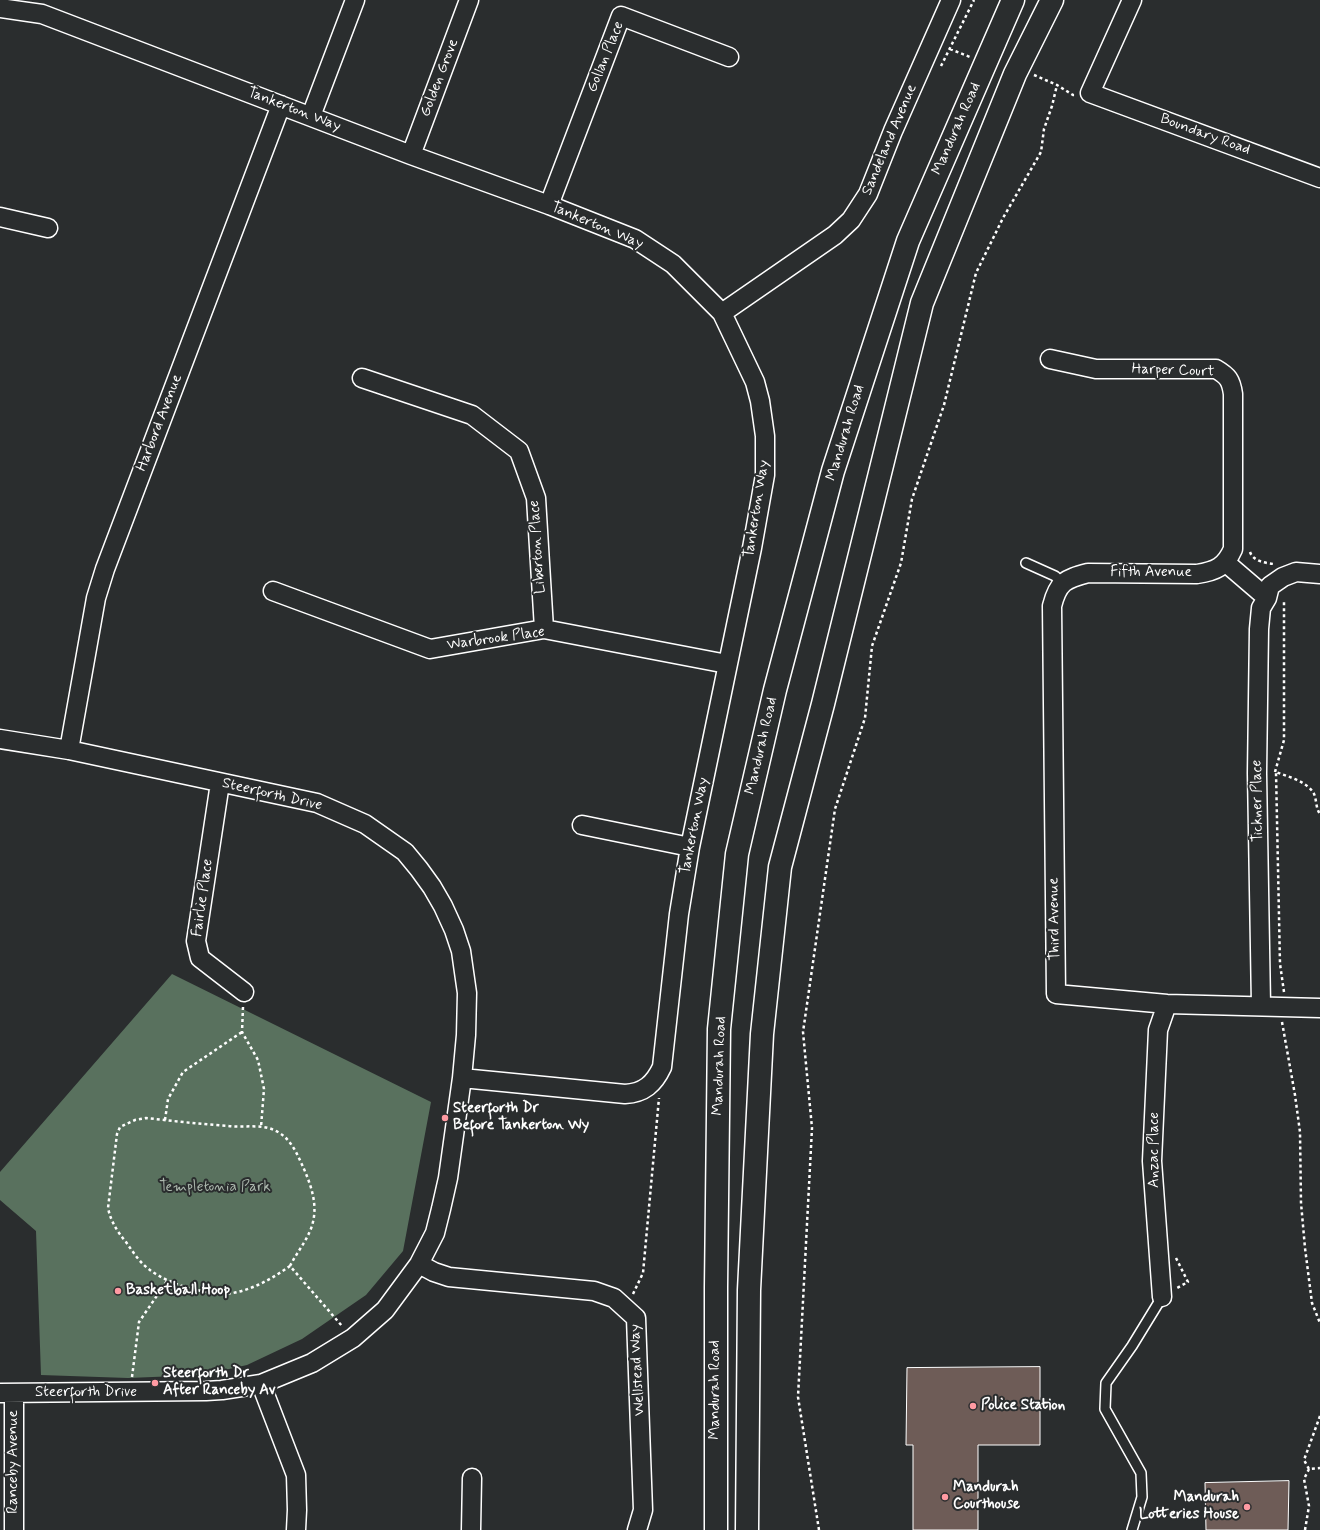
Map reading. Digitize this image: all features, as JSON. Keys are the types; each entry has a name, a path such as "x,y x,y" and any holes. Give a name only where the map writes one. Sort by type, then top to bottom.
{"highway":[{"name":"Mandurah Road","path":"716,1530 716,1287 719,1029 737,854 775,690 836,464 908,241 1013,0"},
{"name":"Mandurah Road","path":"747,1530 748,1290 762,1034 780,867 823,704 922,303 1015,74 1052,0"}],"street":[{"path":"310,116 355,0"},
{"name":"Golden Grove","path":"411,156 469,0"},
{"name":"Sandeland Avenue","path":"722,314 835,235 851,220 868,194 893,131 951,0"},
{"name":"Boundary Road","path":"1132,0 1090,93 1320,178"},
{"name":"Tankerton Way","path":"0,8 42,14 411,156 549,205 635,239 674,264 722,314 755,382 760,402 765,436 765,475 752,548 690,847 679,914 662,1067 656,1079 636,1094 462,1078"},
{"name":"Gollan Place","path":"549,205 622,16 729,57"},
{"name":"Harbord Avenue","path":"69,750 96,598 105,569 281,105"},
{"path":"0,218 48,228"},
{"name":"Harper Court","path":"1050,359 1096,369 1216,369 1227,375 1232,385 1233,394 1233,549 1225,562"},
{"name":"Liberton Place","path":"362,378 472,415 519,451 536,498 544,629"},
{"path":"1225,562 1267,598 1283,583 1300,582 1320,575"},
{"name":"Fifth Avenue","path":"1062,583 1075,577 1088,574 1197,574 1211,572 1225,562"},
{"name":"Third Avenue","path":"1062,583 1055,594 1052,606 1056,994 1167,1004 1261,1005 1320,1008"},
{"name":"Warbrook Place","path":"272,591 430,649 544,629 728,664"},
{"name":"Tickner Place","path":"1261,1005 1257,773 1258,629 1261,608 1267,598"},
{"name":"Steerforth Drive","path":"0,739 69,750 317,803 365,824 405,852 432,887 454,930 461,951 467,993 466,1035 462,1078 448,1178 442,1209 435,1233 419,1264 385,1310 353,1338 312,1363 261,1384 206,1391 7,1393"},
{"name":"Fairlie Place","path":"220,783 196,941 200,958 244,992"},
{"path":"582,825 690,847"},
{"name":"Anzac Place","path":"1162,1297 1152,1161 1158,1030 1167,1004"},
{"name":"Wellstead Way","path":"419,1264 448,1277 594,1292 614,1298 636,1318 643,1510 638,1530"},
{"path":"261,1384 296,1475 298,1510 296,1530"},
{"name":"Ranceby Avenue","path":"7,1393 14,1530"},
{"path":"471,1530 472,1478"}],"lane":[{"path":"1026,562 1055,576 1062,583"},
{"path":"1132,1530 1142,1497 1142,1473 1106,1409 1106,1383 1132,1346 1162,1297"}],"path":[{"path":"819,1530 798,1397 812,1128 803,1032 835,809 866,718 872,646 901,563 912,499 944,405 976,273 1003,218 1041,152 1044,129 1057,85"},
{"path":"1233,536 1247,538 1251,555 1262,563 1282,564 1284,740 1276,772 1280,964 1285,1006 1282,1022 1296,1095 1300,1132 1301,1203 1305,1248 1312,1303 1320,1323"},
{"path":"1257,773 1276,772 1304,783 1314,793 1316,808 1320,814"},
{"path":"244,992 242,1032 258,1060 264,1089 261,1127"},
{"path":"165,1120 168,1099 183,1072 242,1032"},
{"path":"625,1308 643,1274 660,1095"},
{"path":"146,1118 165,1120 230,1127 261,1127 278,1132 285,1137 292,1146 306,1173 315,1204 310,1230 290,1266 274,1277 253,1287 232,1293 214,1293 168,1281 149,1270 131,1250 115,1228 110,1218 108,1208 117,1134 120,1127 135,1120 146,1118"},
{"path":"290,1266 345,1329"},
{"path":"130,1392 138,1322 168,1281"},
{"path":"1309,1469 1304,1460 1320,1418"},
{"path":"1309,1469 1320,1468"},
{"path":"1305,1530 1309,1506 1304,1479 1309,1469"}],"green space":[{"name":"Templetonia Park","path":"172,974 431,1102 403,1251 366,1295 302,1339 247,1365 202,1375 128,1378 41,1375 36,1231 0,1200 0,1172"}],"building":[{"name":"Police Station","path":"1040,1367 1040,1445 978,1445 978,1530 913,1530 913,1445 906,1445 907,1368"},
{"name":"Mandurah Lotteries House","path":"1289,1481 1288,1530 1206,1530 1205,1483"}],"place":[{"name":"Steerforth Dr Before Tankerton Wy","path":"445,1118"},
{"name":"Basketball Hoop","path":"118,1291"},
{"name":"Steerforth Dr After Ranceby Av","path":"155,1383"},
{"name":"Police Station","path":"973,1406"},
{"name":"Mandurah Courthouse","path":"945,1497"},
{"name":"Mandurah Lotteries House","path":"1247,1507"}]}
